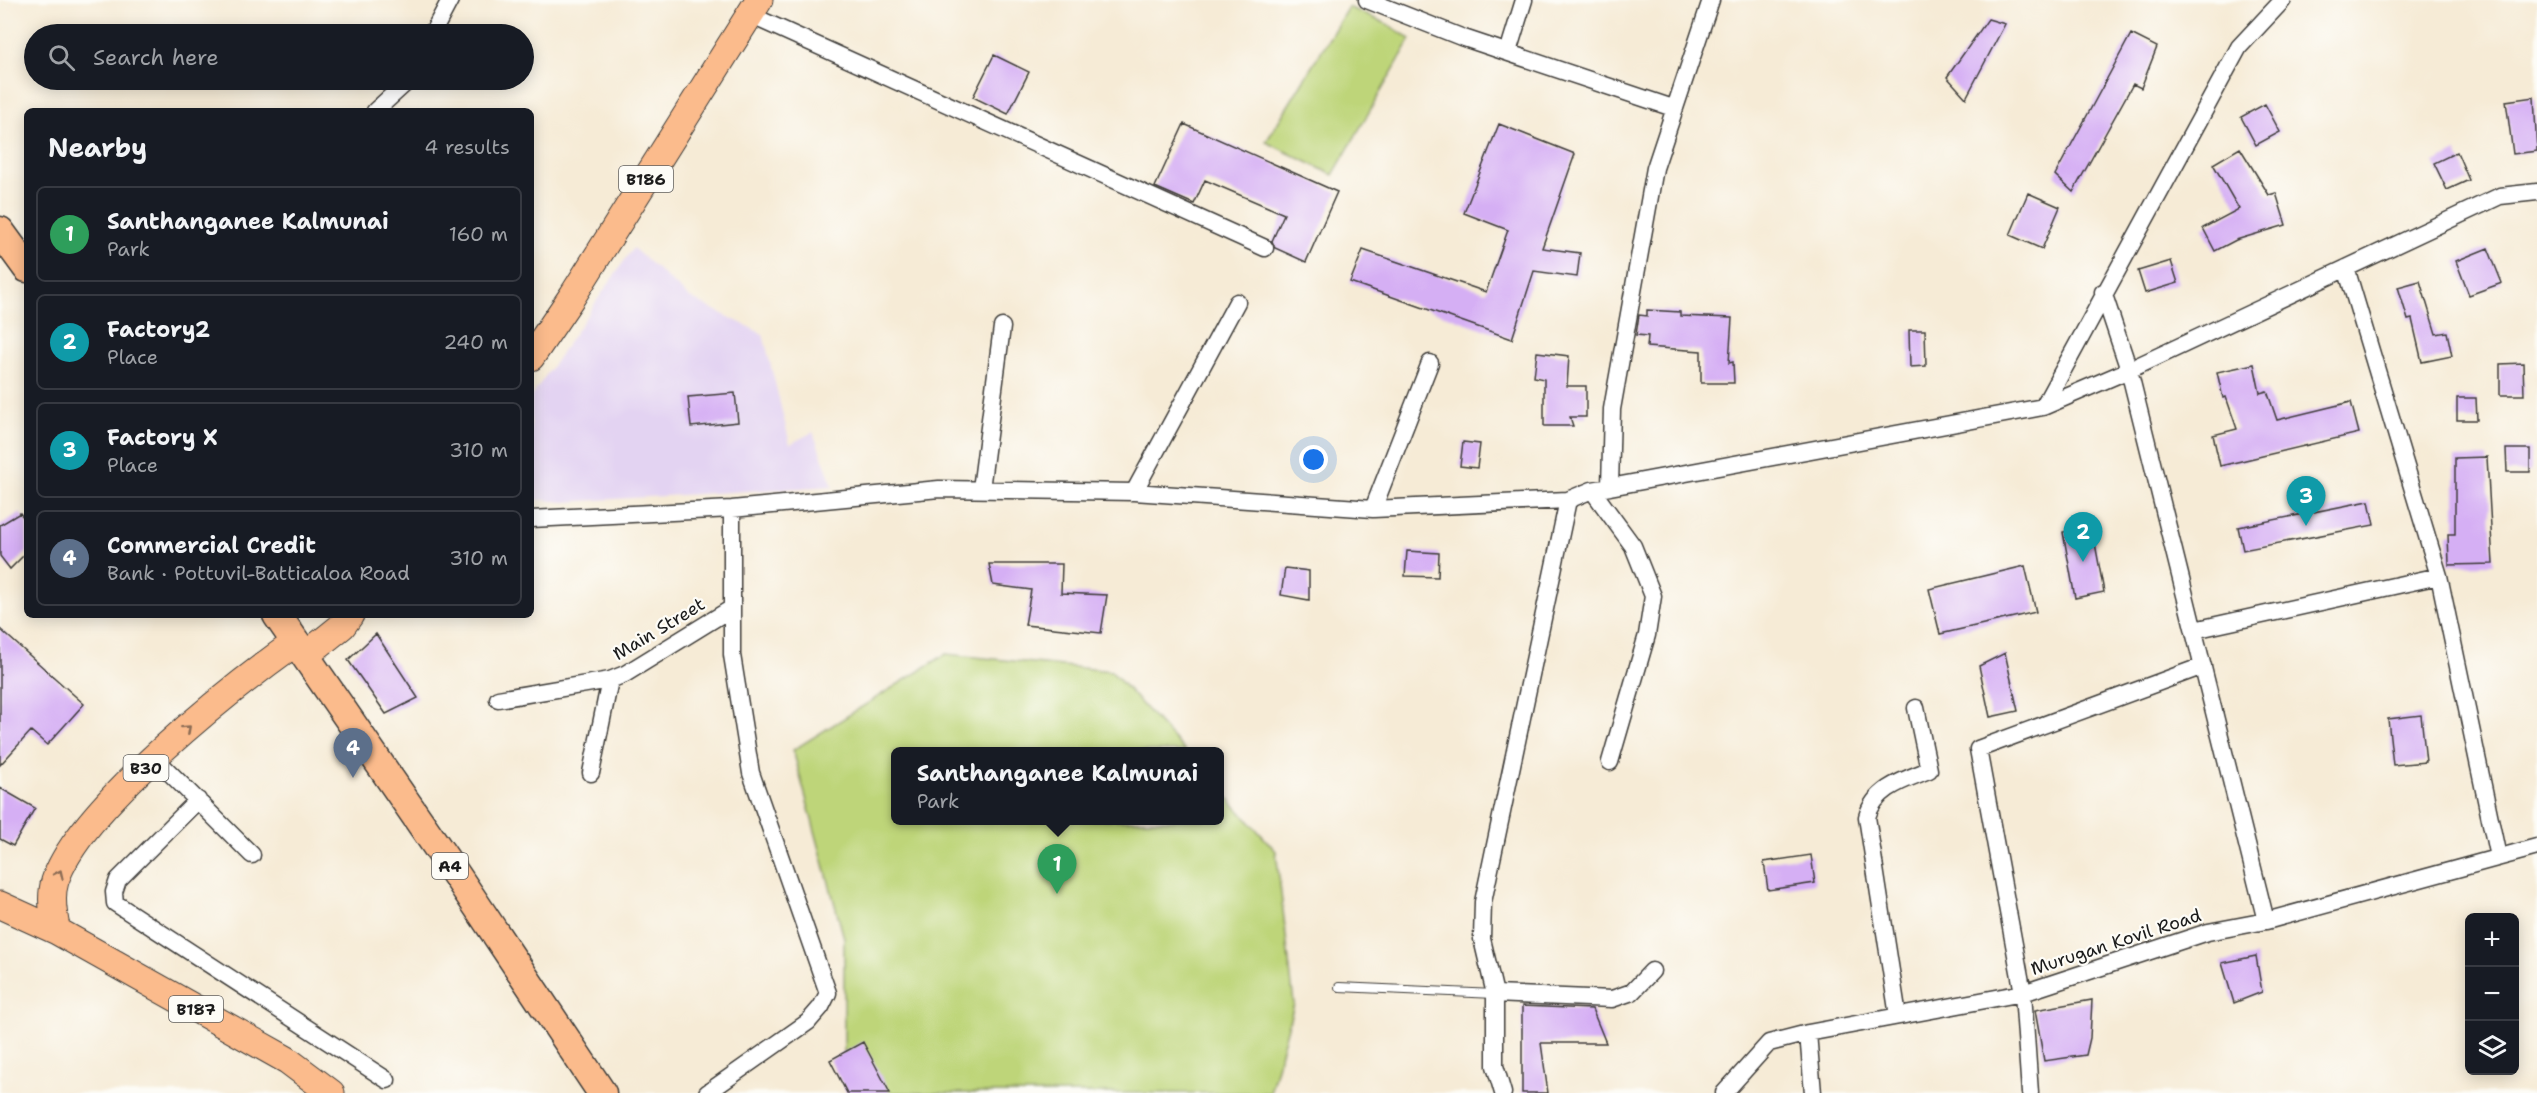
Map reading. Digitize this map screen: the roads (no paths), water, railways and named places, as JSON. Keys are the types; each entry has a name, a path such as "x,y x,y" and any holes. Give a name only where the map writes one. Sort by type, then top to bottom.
{"highway":[{"path":"0,231 24,264"},
{"name":"A4","path":"279,618 602,1093"}],"main road":[{"name":"B186","path":"534,353 573,295 754,8"},
{"path":"301,649 342,626 348,618"},
{"name":"B30","path":"57,931 53,914 54,890 67,858 83,835 114,799 155,758 212,707 301,649"},
{"name":"B187","path":"0,905 57,931 287,1060 331,1093"}],"street":[{"path":"437,24 450,0"},
{"path":"1367,0 1508,52 1673,108"},
{"path":"1508,52 1524,0"},
{"path":"1610,487 1612,409 1655,168 1673,108 1711,0"},
{"path":"2043,407 2103,292 2239,47 2283,0"},
{"path":"754,8 1265,248"},
{"path":"378,108 398,90"},
{"path":"534,519 732,509 939,489 1134,492 1373,509 1568,500 1592,490 2043,407 2129,370 2500,196 2537,192"},
{"path":"2346,268 2439,576 2498,857"},
{"path":"2103,292 2129,370 2266,921"},
{"path":"1134,492 1237,302"},
{"path":"981,489 1002,327"},
{"path":"1373,509 1430,363"},
{"path":"1592,490 1633,546 1653,596 1647,635 1610,762"},
{"path":"1503,1093 1495,1066 1495,994 1482,939 1483,902 1568,500"},
{"path":"707,1093 808,1022 821,1008 828,993 751,773 732,655 732,509"},
{"path":"2194,630 2439,576"},
{"name":"Main Street","path":"498,699 610,680 625,674 732,608"},
{"path":"2030,1093 2023,993 1978,749 2203,666"},
{"path":"591,773 610,680"},
{"path":"1898,1016 1868,817 1871,803 1889,787 1929,770 1916,708"},
{"path":"155,758 252,855"},
{"path":"198,800 118,880 114,892 115,903 387,1080"},
{"name":"Murugan Kovil Road","path":"1724,1093 1769,1043 1808,1033 2023,993 2208,932 2266,921 2537,847"},
{"path":"1495,994 1612,999 1632,992 1652,972"},
{"path":"1808,1033 1813,1093"}],"lane":[{"path":"1339,987 1495,994"}],"place":[{"name":"Factory X","path":"2306,526"},
{"name":"Factory2","path":"2083,562"},
{"name":"Commercial Credit","path":"353,778"},
{"name":"Santhanganee Kalmunai","path":"1057,894"}]}
